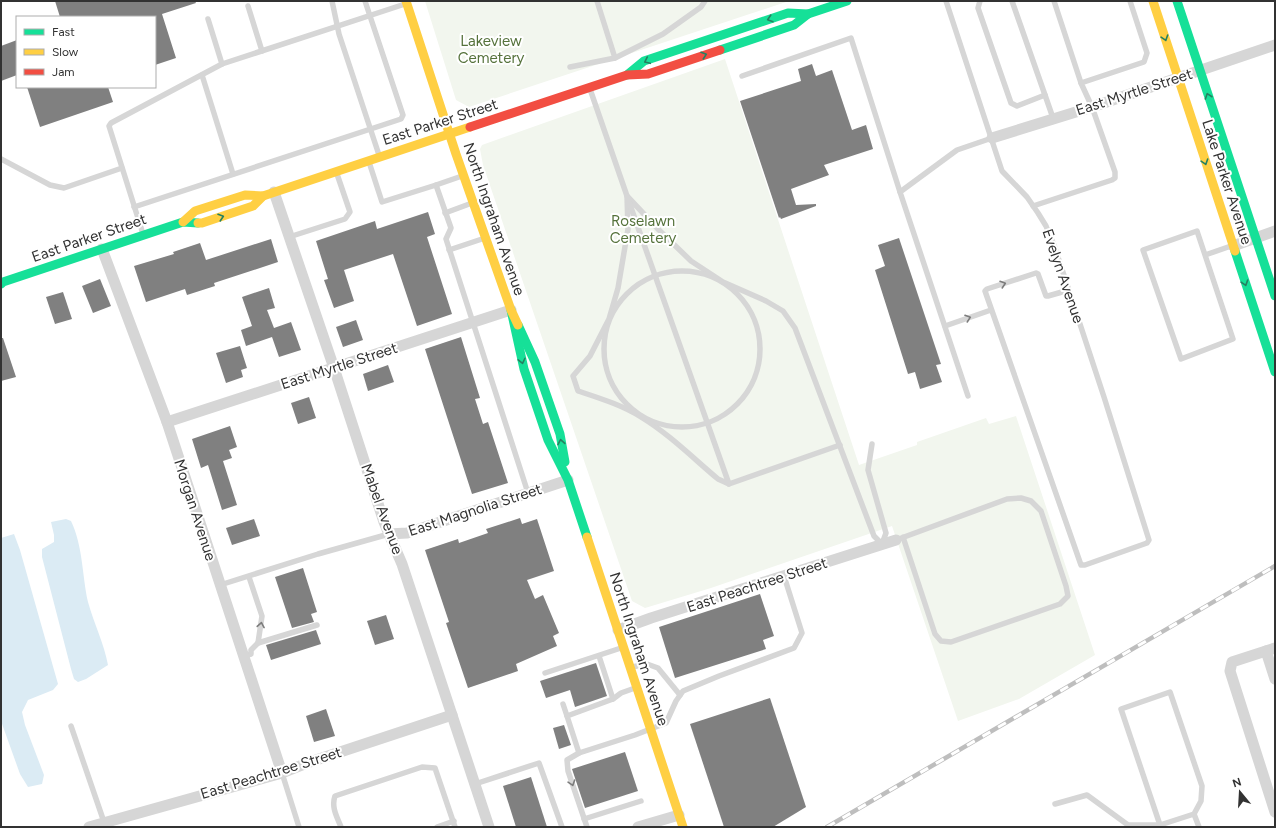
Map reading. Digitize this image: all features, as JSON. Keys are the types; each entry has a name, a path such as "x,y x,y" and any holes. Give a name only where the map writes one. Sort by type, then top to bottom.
{"street":[{"name":"East Parker Street","path":"183,222 195,211 245,195 263,196 627,75 648,74 794,25 808,14 847,1"},
{"name":"Lake Parker Avenue","path":"1153,1 1275,372"},
{"name":"Lake Parker Avenue","path":"1177,1 1275,296"},
{"name":"North Ingraham Avenue","path":"407,2 450,134 511,310 535,362 560,434 568,480"},
{"name":"East Parker Street","path":"627,75 644,61 788,13 808,14"},
{"name":"East Myrtle Street","path":"992,138 1092,107 1275,45"},
{"name":"Mabel Avenue","path":"274,192 334,368 384,522 402,564 489,827"},
{"name":"East Parker Street","path":"2,282 183,222 202,223 253,206 263,196"},
{"path":"1233,246 1275,231"},
{"name":"Morgan Avenue","path":"102,248 167,422 282,773"},
{"name":"East Myrtle Street","path":"167,422 511,310"},
{"name":"North Ingraham Avenue","path":"511,310 524,369 548,440 568,480 683,827"},
{"name":"East Magnolia Street","path":"389,534 407,533 568,480"},
{"name":"East Peachtree Street","path":"618,630 900,539"},
{"path":"1275,679 1270,650 1232,662 1230,671 1275,812"},
{"name":"East Peachtree Street","path":"89,827 282,773 310,762 452,715"},
{"path":"638,827 679,815"}],"lane":[{"path":"332,1 339,34 380,157"},
{"path":"134,207 401,119 403,115 365,1"},
{"path":"597,1 615,58"},
{"path":"570,67 615,58 663,34 701,7 705,1"},
{"name":"Evelyn Avenue","path":"946,1 1002,171 1027,197 1046,226 1054,245 1149,540 1147,543 1085,566 1081,565 991,310"},
{"path":"980,1 978,8 1011,103 1017,106 1045,95"},
{"path":"1012,1 1053,118"},
{"path":"1033,206 1115,178 1115,172 1092,107 1081,83 1054,1"},
{"path":"1081,83 1144,62 1147,53 1130,1"},
{"path":"144,234 109,126 111,123 222,64 370,16 407,2"},
{"path":"248,6 262,51"},
{"path":"208,19 222,64"},
{"path":"742,76 851,38 900,192 968,396"},
{"path":"202,75 233,174"},
{"path":"589,88 729,484"},
{"path":"900,192 956,150 992,138"},
{"path":"1,159 50,185 64,188 122,168"},
{"path":"369,161 382,202 464,175"},
{"path":"289,237 345,218 350,212 336,172"},
{"path":"436,185 451,228 446,239 449,250 528,493"},
{"path":"627,196 690,261 723,282 742,299 755,320 761,345 758,370 747,393 730,411 708,424 685,428 661,425 604,399 578,391 573,376 590,356 620,300 636,285 655,275 678,271 702,273 723,282 766,301 782,311 795,328 874,536 882,544 886,532 868,470 872,444"},
{"path":"627,196 628,229 618,288 603,340 604,362 610,383 622,402 660,429 718,479 729,484 840,445"},
{"path":"446,213 474,203"},
{"path":"1197,231 1205,255 1233,339 1181,359 1143,250 1197,231"},
{"path":"449,250 486,237"},
{"path":"1205,255 1233,246"},
{"path":"945,326 991,310 986,292 987,289 1036,273 1038,274 1046,296 1069,290"},
{"path":"1020,498 1031,501 1041,511 1068,596 1060,604 951,642 941,642 935,634 900,539 1007,499 1020,498"},
{"name":"East Magnolia Street","path":"220,585 318,554 389,534"},
{"path":"587,827 568,771 567,760 579,753 666,723 676,701 683,691 794,648 802,633 784,576"},
{"path":"249,577 262,616 258,643"},
{"path":"244,656 251,654 251,650 258,643 317,625"},
{"path":"545,674 624,648"},
{"path":"599,656 612,699"},
{"path":"630,668 647,664 658,668 680,694"},
{"path":"567,716 612,699 621,693 636,687"},
{"path":"1055,804 1087,795 1128,825 1160,824 1194,814 1201,801 1202,786 1170,692 1121,709 1160,824"},
{"path":"563,704 579,753"},
{"path":"71,726 104,822"},
{"path":"475,784 539,763 562,827"},
{"path":"341,827 333,806 335,796 422,767 435,768 454,824 437,827"},
{"path":"282,773 299,827"},
{"path":"584,819 641,801"},
{"path":"1194,814 1199,827"}],"green space":[{"name":"Lakeview Cemetery","path":"425,1 789,1 469,107 456,100"},
{"name":"Roselawn Cemetery","path":"725,59 859,465 917,445 917,442 986,418 989,424 1016,416 1095,655 1019,699 958,721 892,526 711,588 645,608 632,601 483,165 480,149 482,145"}],"shaded area":[{"path":"66,519 71,521 78,540 88,602 108,665 86,679 78,682 74,679 71,669 42,557 42,549 54,542 51,522"},
{"path":"14,534 20,550 58,684 53,690 28,700 22,712 25,725 44,775 42,784 28,787 20,774 1,721 1,538"}],"building":[{"path":"55,1 195,1 196,3 162,14 176,58 156,65 156,16 60,16"},
{"path":"16,40 16,75 1,81 1,46"},
{"path":"812,64 816,76 832,70 852,130 866,125 873,149 824,165 829,175 791,189 796,205 816,204 816,206 781,219 780,217 779,218 740,101 801,81 798,69"},
{"path":"27,88 108,88 113,102 40,127"},
{"path":"428,212 435,234 427,237 452,314 417,326 393,254 344,270 354,301 334,308 324,280 328,279 316,241 375,221 377,229"},
{"path":"899,238 941,364 936,365 942,382 920,389 915,372 908,374 875,270 885,266 878,245"},
{"path":"271,239 278,262 214,283 215,286 187,295 185,289 146,302 134,266 174,254 173,252 200,243 206,260"},
{"path":"100,279 111,306 93,313 82,286"},
{"path":"269,288 275,308 267,310 274,328 291,322 301,350 279,357 272,337 246,346 241,330 252,326 242,297"},
{"path":"63,292 72,319 55,324 46,297"},
{"path":"356,320 363,340 343,347 336,327"},
{"path":"461,337 480,398 475,399 483,424 488,422 508,483 472,494 425,349"},
{"path":"1,338 3,338 16,377 1,381"},
{"path":"240,346 247,368 241,370 243,377 226,383 216,353"},
{"path":"388,365 394,382 368,391 363,374"},
{"path":"309,397 316,418 298,424 291,403"},
{"path":"230,426 237,447 229,450 232,458 223,461 237,505 222,510 208,465 201,468 192,439"},
{"path":"520,518 522,524 537,519 554,571 527,580 535,599 543,595 559,633 553,636 557,646 516,664 518,671 468,688 446,623 449,622 425,550 458,539 459,543 488,533 486,529"},
{"path":"254,519 260,536 232,545 226,528"},
{"path":"303,568 317,612 311,614 314,622 292,628 275,577"},
{"path":"760,594 774,636 763,640 766,649 675,678 659,627"},
{"path":"386,615 394,639 375,645 367,621"},
{"path":"316,630 321,644 271,660 266,645"},
{"path":"596,663 607,696 575,707 570,690 546,698 540,681"},
{"path":"770,698 806,807 773,827 724,827 690,724"},
{"path":"326,709 335,736 314,742 306,716"},
{"path":"564,725 571,745 559,749 553,728"},
{"path":"625,752 638,791 585,808 572,769"},
{"path":"531,777 547,827 516,827 503,786"}],"railway":[{"path":"827,827 1275,566"}],"traffic: fast":[{"path":"627,75 644,61 788,13 808,14 847,1"},
{"path":"1177,1 1275,296"},
{"path":"720,50 794,25 808,14"},
{"path":"1,284 3,282 183,222 198,223"},
{"path":"1235,251 1275,372"},
{"path":"511,310 524,369 548,440 568,480 587,537"},
{"path":"518,325 535,362 560,434 565,462"}],"traffic: slow":[{"path":"406,1 456,154 511,310 518,325"},
{"path":"1153,1 1235,251"},
{"path":"183,222 195,211 245,195 263,196 470,127"},
{"path":"198,223 253,206 263,196"},
{"path":"587,537 683,827"}],"traffic: jam":[{"path":"470,127 627,75 648,74 720,50"}]}
